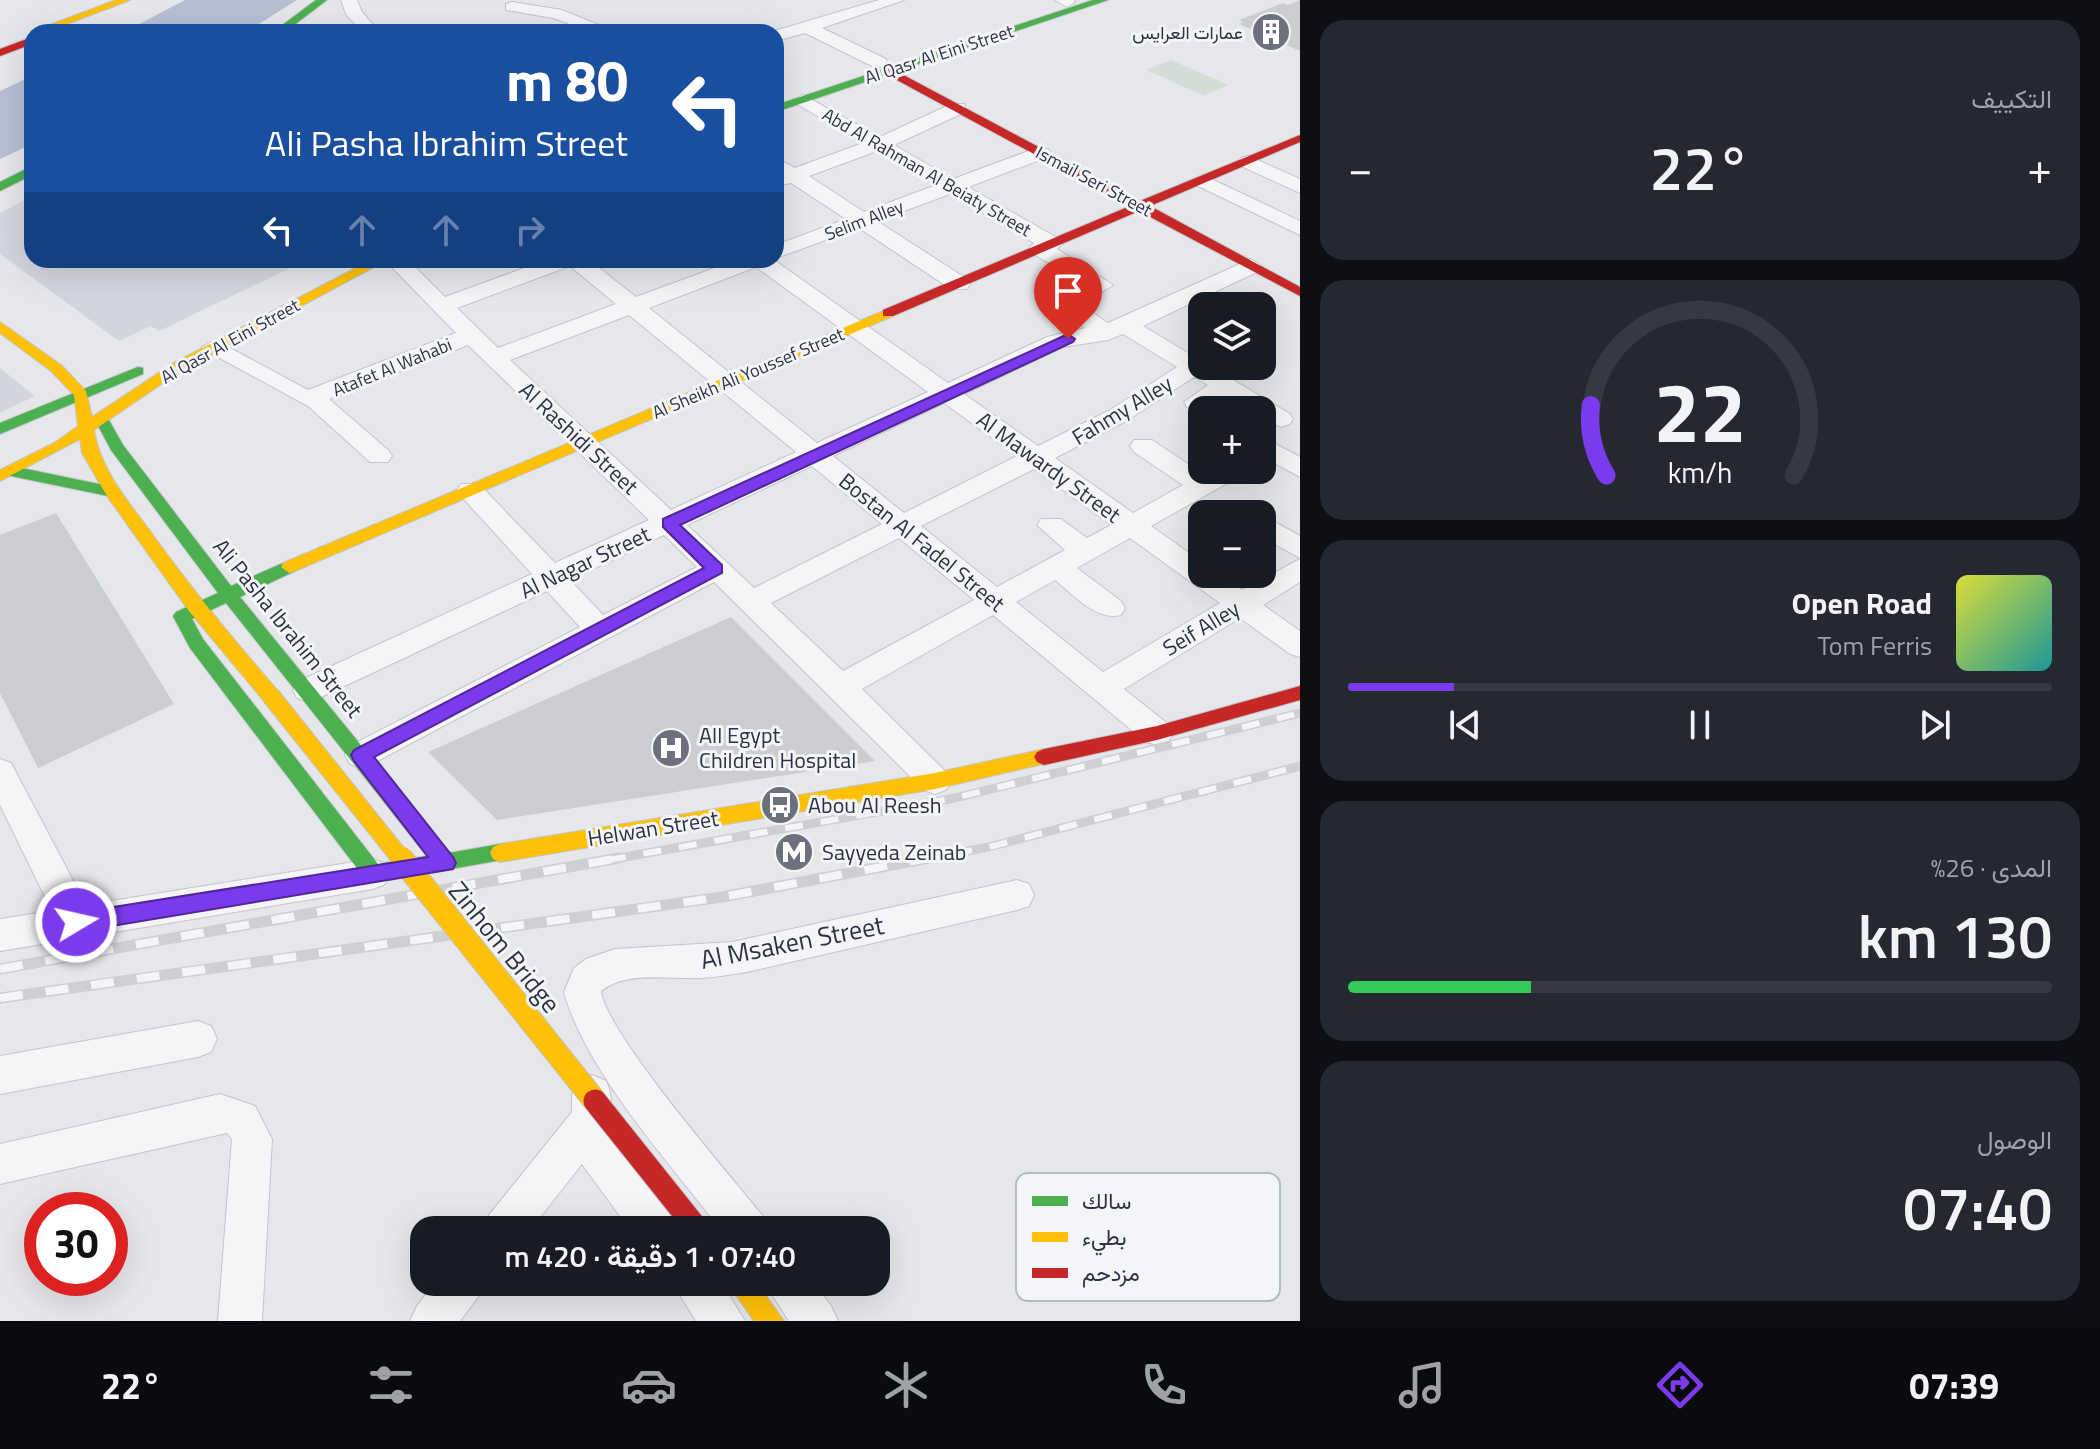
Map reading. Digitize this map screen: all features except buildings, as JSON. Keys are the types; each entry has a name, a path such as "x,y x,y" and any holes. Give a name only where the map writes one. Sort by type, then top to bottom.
{"main road":[{"path":"61,24 125,0"},
{"path":"289,24 322,0"},
{"name":"Al Qasr Al Eini Street","path":"784,95 1103,0"},
{"name":"Al Qasr Al Eini Street","path":"784,106 1068,1"},
{"path":"82,17 97,24"},
{"path":"67,24 82,17"},
{"path":"0,46 24,37"},
{"path":"0,53 24,43"},
{"name":"Ismail Seri Street","path":"884,67 1300,292"},
{"name":"Al Sheikh Ali Youssef Street","path":"195,607 1300,138"},
{"path":"0,187 24,174"},
{"name":"Al Qasr Al Eini Street","path":"0,429 150,366 338,268"},
{"name":"Al Qasr Al Eini Street","path":"6,473 85,429 177,367 366,268"},
{"path":"0,326 56,368 81,394 90,453 113,492 195,607 182,616 182,623 373,874"},
{"name":"Ali Pasha Ibrahim Street","path":"101,418 116,447 228,594 361,755 445,863"},
{"path":"6,473 113,492"},
{"name":"Zinhom Bridge","path":"195,607 271,696 687,1216"},
{"name":"Helwan Street","path":"373,874 935,781 1157,733 1300,693"},
{"path":"751,1296 771,1321"}],"street":[{"path":"349,0 354,14 363,24"},
{"path":"784,34 896,0"},
{"path":"503,24 518,3 588,24"},
{"path":"807,27 884,67"},
{"name":"Abd Al Rahman Al Beiaty Street","path":"803,100 952,186 1102,285"},
{"path":"784,173 880,144 958,108"},
{"name":"Selim Alley","path":"784,249 1041,153"},
{"path":"1248,162 1300,187"},
{"path":"784,175 862,220 959,284"},
{"path":"1203,181 1300,229"},
{"name":"Al Nagar Street","path":"308,690 1055,342 1117,330 1251,266"},
{"name":"Al Rashidi Street","path":"404,268 493,358 842,686 935,781"},
{"path":"441,306 544,268"},
{"name":"Bostan Al Fadel Street","path":"586,268 1157,733"},
{"path":"493,358 736,268"},
{"name":"Al Mawardy Street","path":"769,268 1241,604 1297,640"},
{"path":"1058,300 1117,330 1188,360"},
{"name":"Atafet Al Wahabi","path":"213,348 307,399 470,336"},
{"name":"Fahmy Alley","path":"750,602 1119,415 1188,370"},
{"path":"1217,380 1281,419"},
{"path":"1207,396 1225,386"},
{"name":"Atafet Al Wahabi","path":"313,398 379,456"},
{"path":"1143,446 1202,486"},
{"path":"1276,454 1300,469"},
{"path":"842,686 1206,484"},
{"path":"470,490 600,630"},
{"path":"1051,525 1086,551"},
{"path":"1276,533 1300,549"},
{"path":"1057,567 1111,608"},
{"path":"361,755 716,569"},
{"name":"Seif Alley","path":"1101,688 1300,569"},
{"path":"0,772 76,922"},
{"name":"Helwan Street","path":"0,935 373,874"},
{"name":"Al Msaken Street","path":"603,1039 583,1002 582,990 588,977 600,969 619,964 733,958 1017,895"},
{"path":"0,1075 198,1039"},
{"path":"515,1216 590,1119 593,1105 585,1065 603,1039 736,1216"},
{"path":"1,1173 220,1113 241,1118 248,1125 252,1139 240,1321"},
{"path":"582,1131 646,1216"},
{"path":"432,1321 452,1296"},
{"path":"704,1296 723,1321"},
{"path":"797,1296 816,1321"}],"shaded area":[{"path":"1171,60 1228,85 1203,95 1146,70"},
{"path":"24,200 24,268 290,268 159,331 151,326 119,341 0,254 0,213"},
{"path":"0,368 35,396 0,413"}],"water":[{"path":"185,0 297,0 259,24 139,24"},
{"path":"24,80 24,148 0,159 0,91"}],"railway":[{"path":"608,860 955,798 1300,713"},
{"path":"919,860 989,847 1300,766"},
{"path":"0,969 619,858"},
{"path":"0,998 722,897 929,858"}],"traffic: fast":[{"path":"289,24 322,0"},
{"path":"784,106 1103,0"},
{"path":"0,187 24,174"},
{"path":"0,429 138,371"},
{"path":"101,418 116,447 228,594 445,863"},
{"path":"12,471 113,492"},
{"path":"289,567 182,616 196,643 373,874 500,853"}],"traffic: slow":[{"path":"58,24 125,0"},
{"path":"0,476 61,445 177,367 366,268"},
{"path":"289,567 888,313"},
{"path":"0,326 56,368 81,394 90,453 113,492 195,607 271,696"},
{"path":"271,696 595,1101"},
{"path":"500,853 935,781 1044,757"},
{"path":"751,1296 771,1321"}],"traffic: jam":[{"path":"0,53 24,43"},
{"path":"888,71 1300,292"},
{"path":"888,313 1300,138"},
{"path":"1044,757 1157,733 1300,693"},
{"path":"595,1101 687,1216"}],"place":[{"name":"عمارات العرايس","path":"1271,32"},
{"name":"All Egypt Children Hospital","path":"671,748"},
{"name":"Abou Al Reesh","path":"780,805"},
{"name":"Sayyeda Zeinab","path":"794,852"}],"route":[{"path":"76,922 445,863 361,755 716,569 668,523 1055,342 1068,339"}]}
